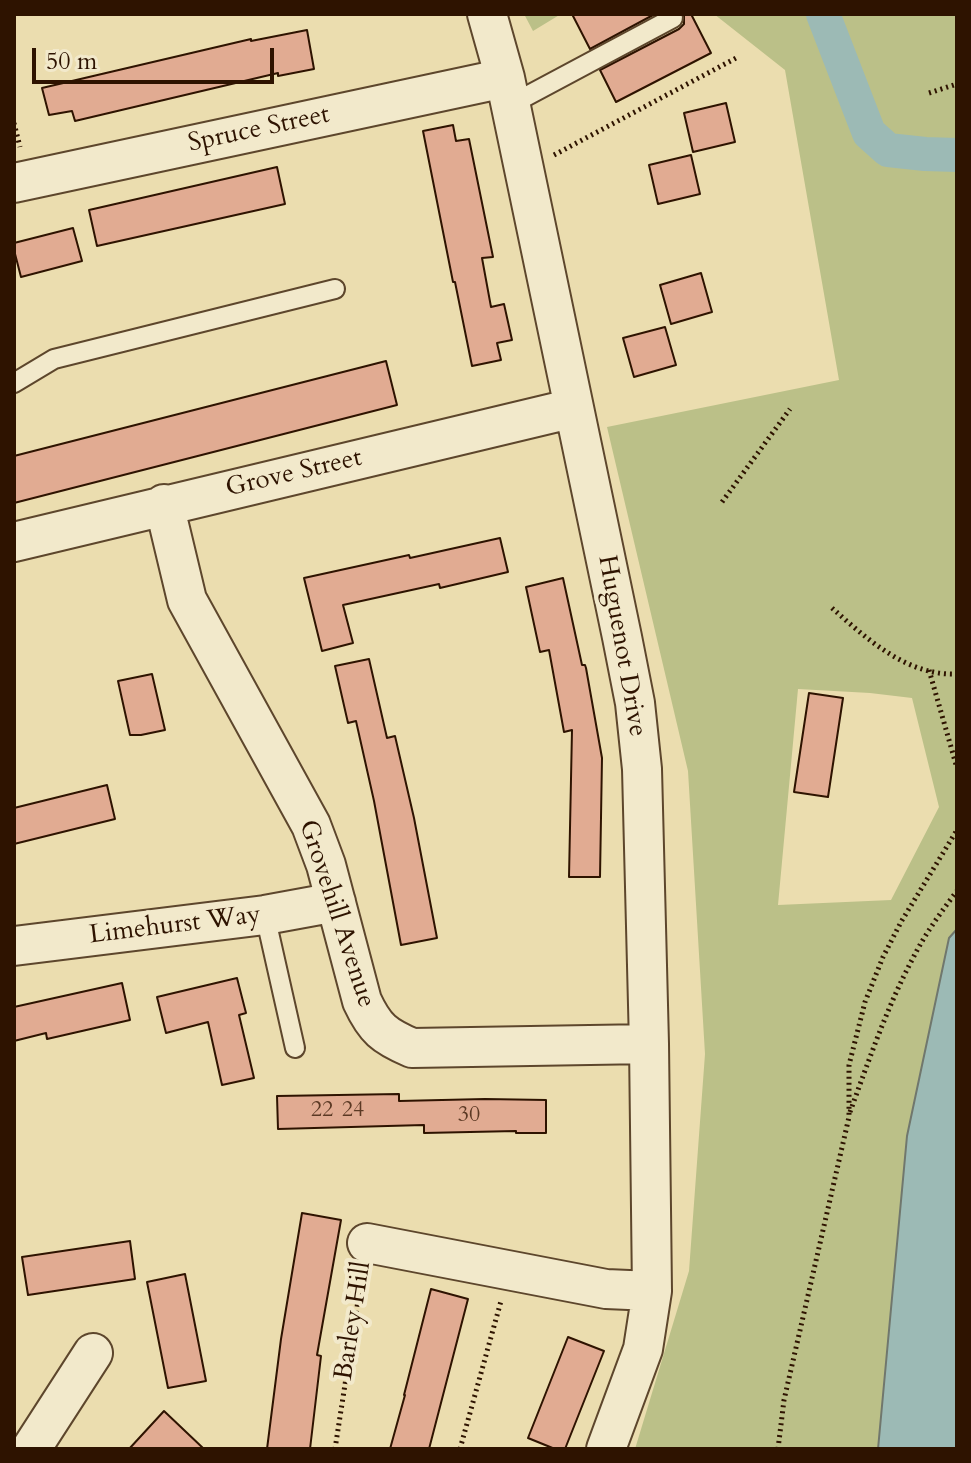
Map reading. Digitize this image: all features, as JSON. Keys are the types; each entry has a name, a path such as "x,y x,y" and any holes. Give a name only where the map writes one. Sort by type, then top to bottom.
{"street":[{"name":"Huguenot Drive","path":"487,14 525,171 635,703 643,782 652,1291"},
{"name":"Spruce Street","path":"14,183 508,92"},
{"name":"Grove Street","path":"14,542 574,408"},
{"name":"Grovehill Avenue","path":"164,504 187,600 311,825 326,865 362,1001 371,1021 389,1038 412,1048 649,1044"},
{"name":"Limehurst Way","path":"14,946 265,915 336,902"},
{"name":"Barley Hill","path":"367,1243 606,1289 652,1291"},
{"path":"606,1449 643,1349 652,1291"},
{"path":"31,1449 93,1353"}],"lane":[{"path":"508,92 673,18"},
{"path":"14,383 54,359 335,289"},
{"path":"265,915 295,1048"}],"path":[{"path":"525,171 738,57"},
{"path":"929,93 957,84"},
{"path":"722,502 790,409"},
{"path":"832,608 891,656 929,670 957,674"},
{"path":"929,670 957,768"},
{"path":"849,1117 849,1065 865,1002 901,922 957,830"},
{"path":"778,1449 784,1400 849,1117 891,1003 913,957 957,891"},
{"name":"Barley Hill","path":"335,1449 367,1243"},
{"path":"460,1449 510,1269"}],"green space":[{"path":"524,14 561,14 533,31"},
{"path":"714,14 957,14 957,932 948,942 907,1136 878,1449 635,1449 689,1271 705,1054 688,771 607,427 839,380 785,70","holes":["798,689 912,698 939,807 891,900 778,905"]}],"water":[{"path":"957,929 957,1449 878,1449 907,1136 949,938"}],"building":[{"path":"572,14 655,14 590,49"},
{"path":"684,14 691,14 711,53 616,102 600,70 679,29 684,24"},
{"path":"307,30 314,69 278,76 278,73 75,121 72,111 49,115 42,88 251,39"},
{"path":"726,103 735,142 693,152 684,113"},
{"path":"453,125 456,141 469,139 493,257 482,258 491,307 504,304 512,340 497,343 501,360 472,366 423,131"},
{"path":"691,155 700,194 658,204 649,165"},
{"path":"277,167 285,204 97,246 89,210"},
{"path":"73,228 82,261 21,277 14,243"},
{"path":"701,273 712,312 671,324 660,285"},
{"path":"665,327 676,365 634,377 623,338"},
{"path":"386,361 397,405 14,503 14,456"},
{"path":"500,538 508,572 343,605 353,643 322,651 304,578"},
{"path":"563,578 582,665 586,668 602,758 600,877 569,877 572,730 564,732 549,650 540,652 526,587"},
{"path":"369,659 387,738 395,736 437,938 401,945 356,721 348,723 335,666"},
{"path":"152,674 165,730 130,735 118,681"},
{"path":"809,693 843,698 828,797 794,792"},
{"path":"107,785 115,819 14,844 14,808"},
{"path":"237,978 246,1013 239,1015 254,1078 222,1085 208,1022 166,1033 157,997"},
{"path":"122,983 130,1020 47,1039 46,1033 14,1041 14,1007"},
{"path":"399,1094 399,1101 546,1100 546,1133 424,1133 424,1125 278,1129 277,1096"},
{"path":"302,1213 341,1220 317,1355 321,1356 310,1449 267,1449 281,1339"},
{"path":"130,1241 135,1279 28,1295 22,1257"},
{"path":"185,1274 206,1381 168,1388 147,1282"},
{"path":"431,1289 468,1299 429,1449 390,1449 405,1395"},
{"path":"568,1337 604,1351 565,1449 555,1449 528,1438"},
{"path":"164,1411 204,1449 129,1449"}],"waterway":[{"path":"823,14 869,133 888,150 957,155"}]}
